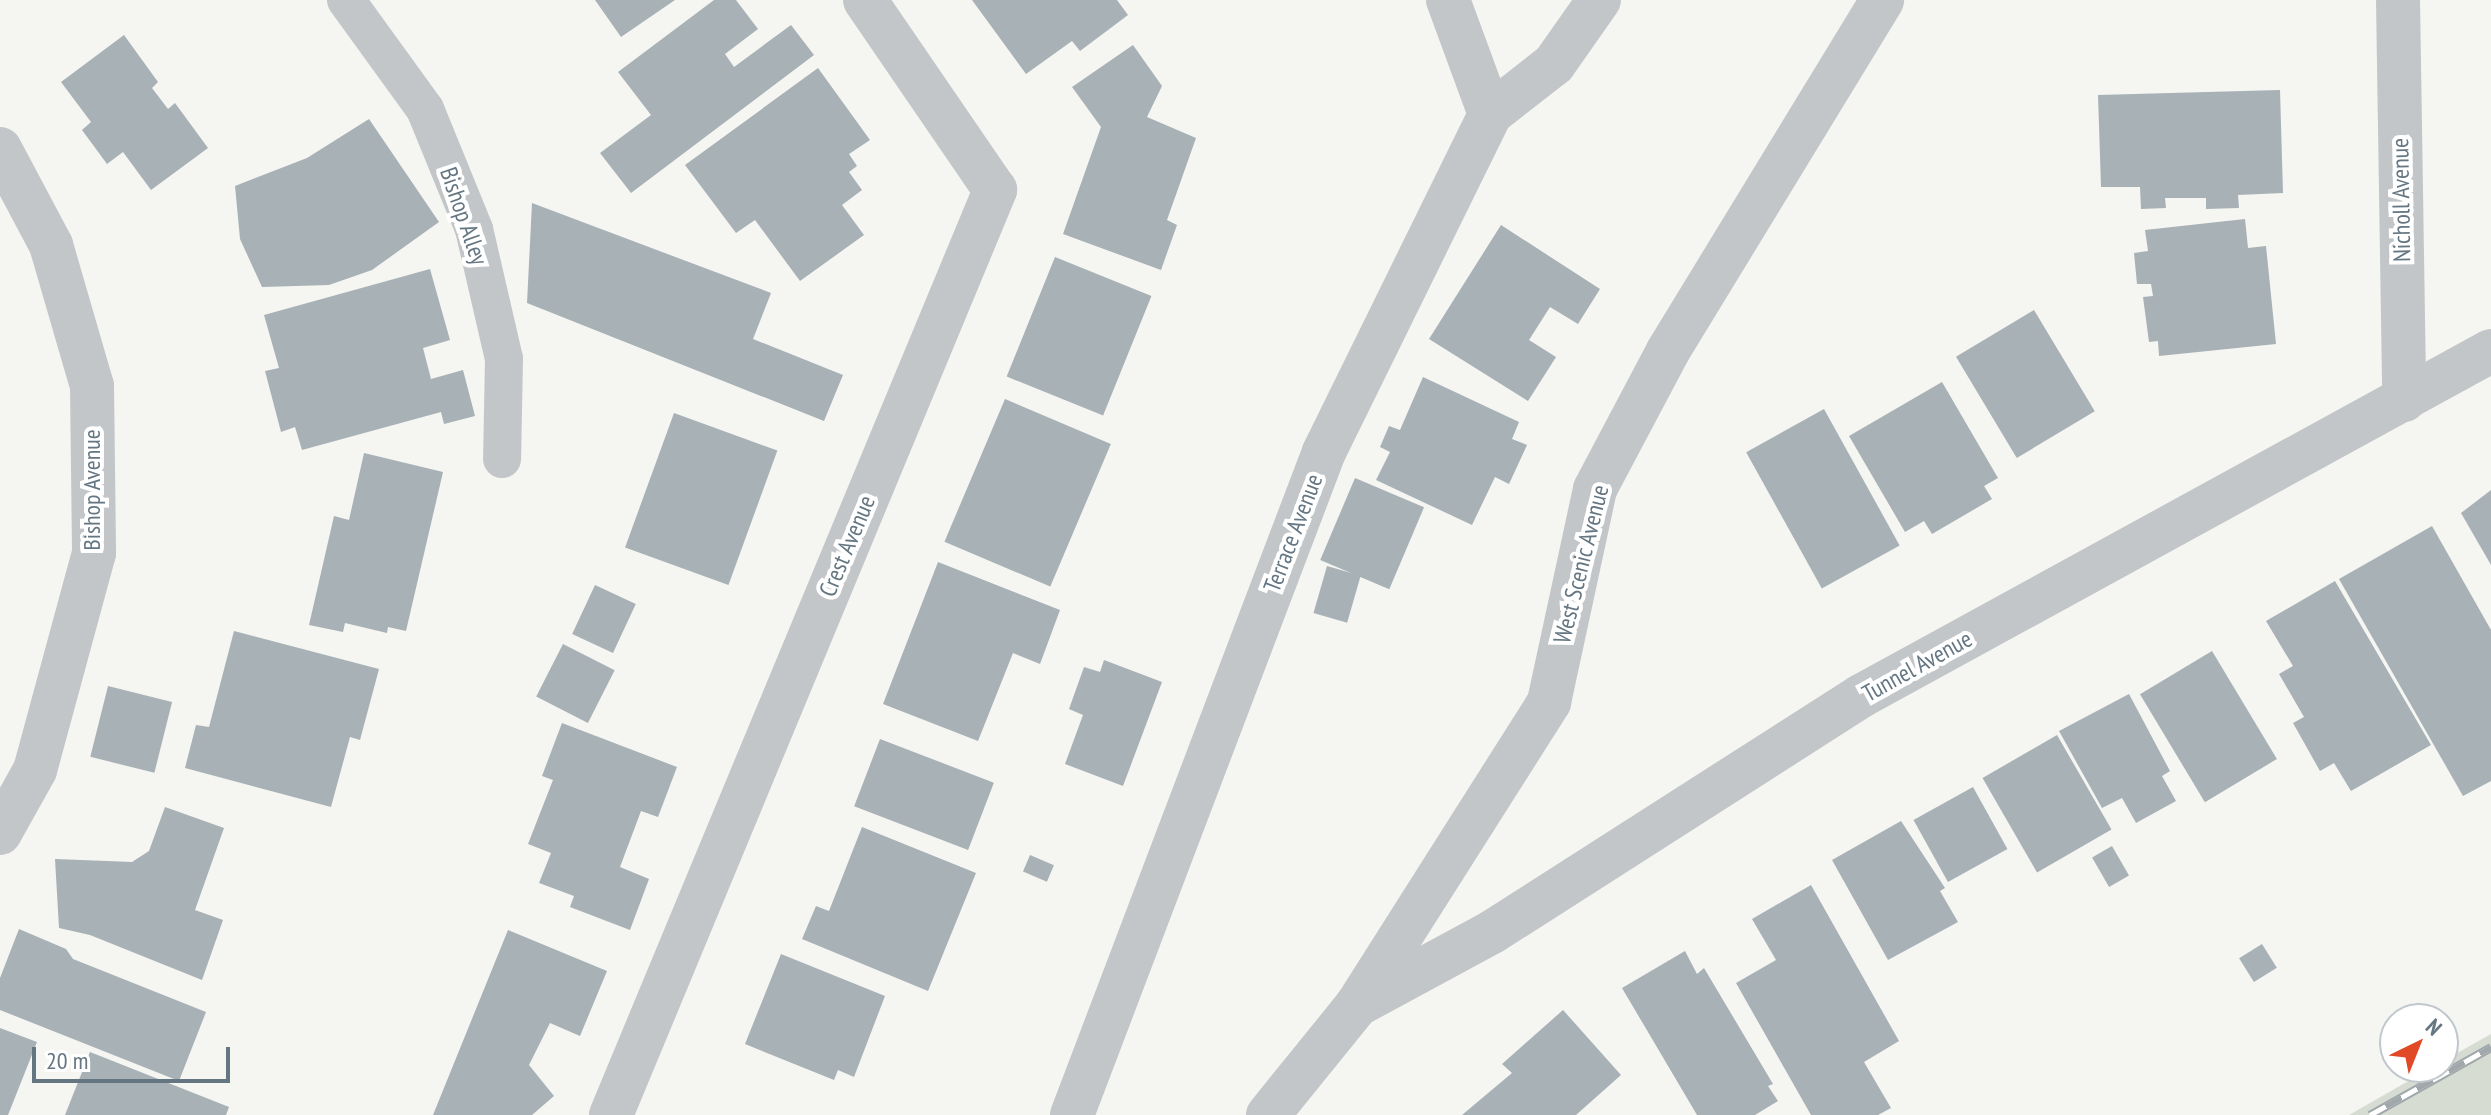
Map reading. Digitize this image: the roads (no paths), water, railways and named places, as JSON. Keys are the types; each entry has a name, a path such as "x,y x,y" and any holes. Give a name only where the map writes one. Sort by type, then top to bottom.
{"street":[{"name":"Crest Avenue","path":"611,1115 995,190 865,0"},
{"path":"1448,0 1490,114"},
{"name":"Terrace Avenue","path":"1072,1115 1324,452 1490,114 1554,64 1599,0"},
{"name":"West Scenic Avenue","path":"1268,1115 1357,1005 1549,702 1595,489 1668,351 1882,0"},
{"name":"Nicholl Avenue","path":"2398,0 2404,400"},
{"name":"Bishop Avenue","path":"0,149 51,245 92,386 94,553 35,770 0,833"},
{"name":"Tunnel Avenue","path":"1357,1005 1505,925 1861,696 2491,351"}],"lane":[{"name":"Bishop Alley","path":"346,0 425,109 474,229 504,359 502,459"}],"railway":[{"path":"2370,1115 2491,1047"}]}
